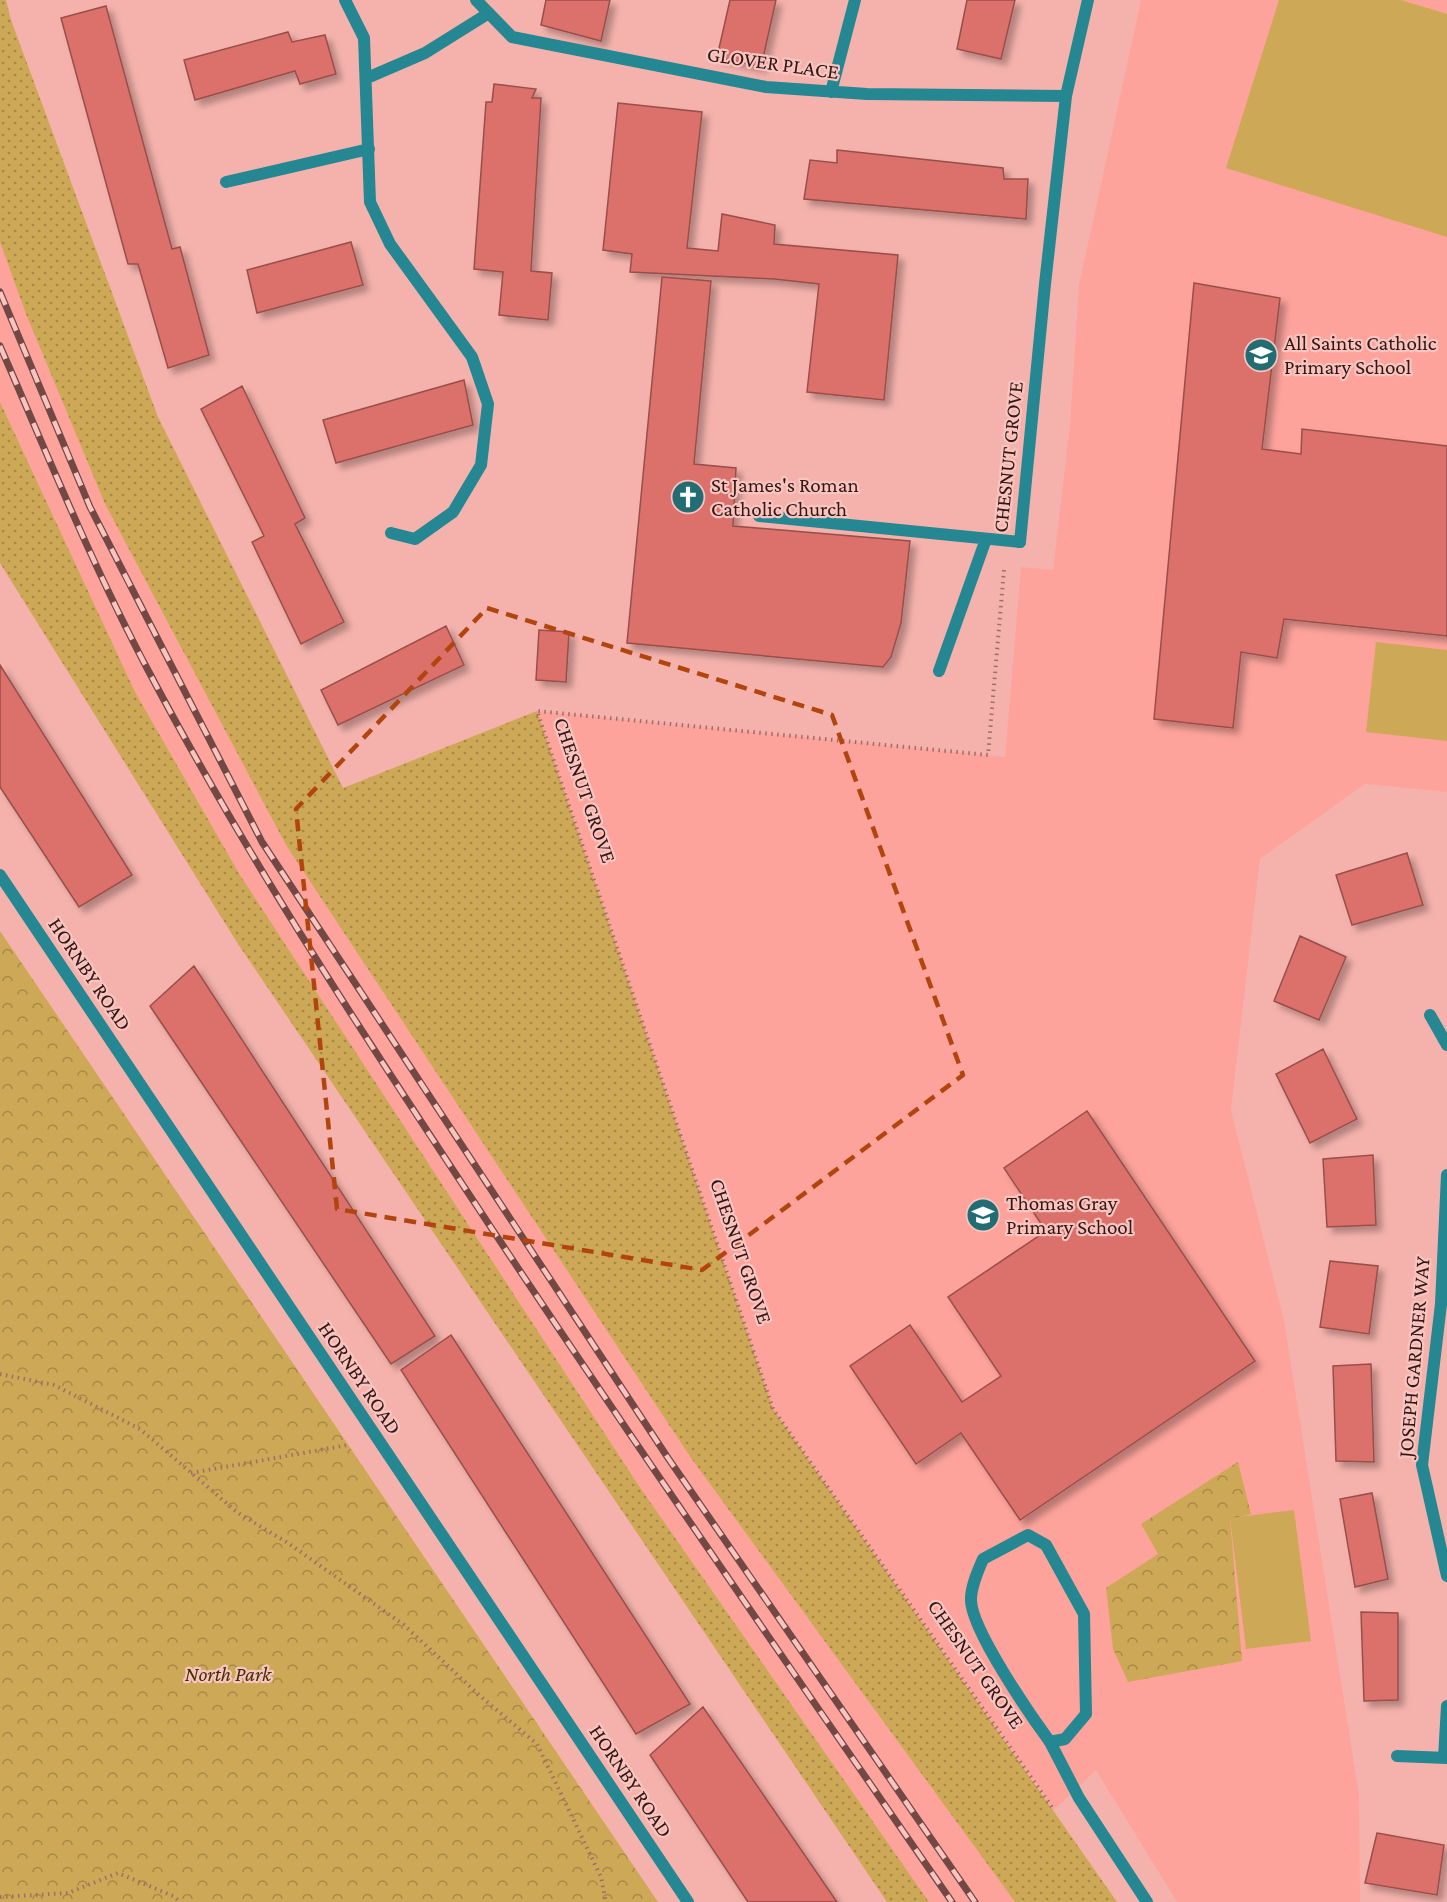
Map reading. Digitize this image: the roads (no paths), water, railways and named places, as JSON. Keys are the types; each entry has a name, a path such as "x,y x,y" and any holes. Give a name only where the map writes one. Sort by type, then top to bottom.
{"street":[{"path":"345,0 364,38 370,202 390,244 472,357 488,404 481,465 453,512 416,539 391,533"},
{"name":"GLOVER PLACE","path":"476,0 512,37 766,87 831,92 1066,96"},
{"path":"831,92 855,0"},
{"name":"CHESNUT GROVE","path":"986,538 1020,542 1066,96 1088,0"},
{"path":"367,78 425,52 489,13"},
{"path":"226,182 369,149"},
{"path":"759,516 986,538 939,671"},
{"name":"HORNBY ROAD","path":"0,875 688,1902"},
{"path":"1430,1015 1447,1045"},
{"name":"JOSEPH GARDNER WAY","path":"1447,1175 1444,1304 1422,1464 1447,1576"},
{"name":"CHESNUT GROVE","path":"1050,1742 1065,1739 1086,1714 1084,1614 1046,1545 1028,1535 983,1559 970,1601 979,1627 1028,1711 1050,1742 1084,1806 1147,1902"},
{"path":"1397,1756 1445,1757 1447,1706"}],"railway":[{"path":"0,292 90,507 262,842 668,1458 975,1902"},
{"path":"0,346 128,632 188,745 315,958 552,1319 722,1570 952,1902"}],"place":[{"name":"All Saints Catholic Primary School","path":"1261,355"},
{"name":"St James's Roman Catholic Church","path":"688,497"},
{"name":"Thomas Gray Primary School","path":"983,1215"}],"park label":[{"name":"North Park","path":"228,1674"}]}
